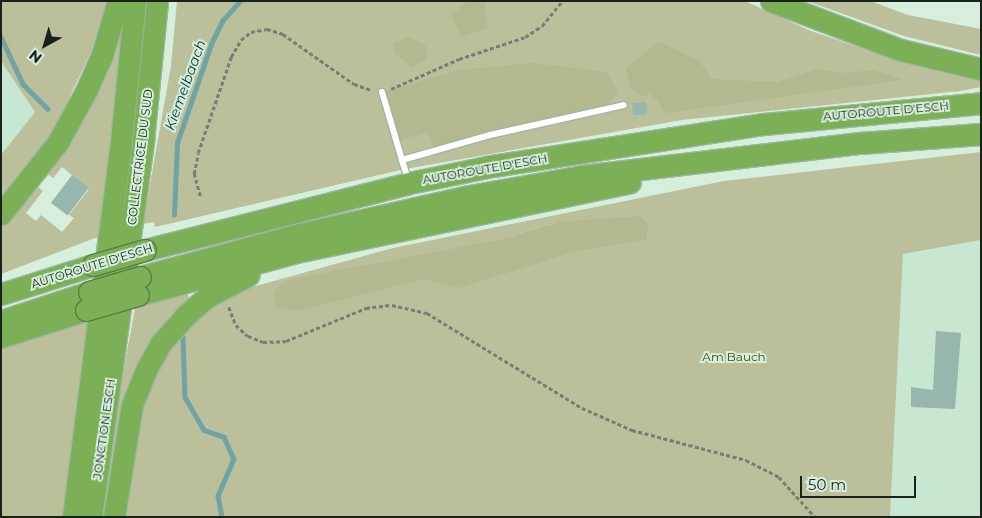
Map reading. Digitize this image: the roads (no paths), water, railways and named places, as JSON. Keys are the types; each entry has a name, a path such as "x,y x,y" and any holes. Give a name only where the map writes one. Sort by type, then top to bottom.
{"highway":[{"path":"1,214 58,142 86,91 102,55 118,1"},
{"path":"74,517 119,162 135,1"},
{"name":"COLLECTRICE DU SUD","path":"117,342 157,1"},
{"path":"770,1 901,50 981,69"},
{"name":"AUTOROUTE D'ESCH","path":"1,294 144,250 409,183 685,134 861,112 981,103"},
{"name":"AUTOROUTE D'ESCH","path":"1,321 88,301 296,235 469,196 582,176 747,156 981,134"},
{"path":"139,286 747,156"},
{"path":"114,517 132,405 146,370 161,343 207,297 236,279 301,259 323,248"},
{"path":"1,337 88,301"},
{"name":"JONCTION ESCH","path":"92,517 117,342"}],"lane":[{"path":"382,92 409,183"},
{"path":"402,160 490,135 624,105"}],"waterway":[{"name":"Kiemelbaach","path":"174,215 177,143 211,44 222,21 240,1"},
{"name":"Kiemelbaach","path":"1,37 23,84 48,109"},
{"name":"Kiemelbaach","path":"183,337 185,397 204,430 224,437 234,459 218,496 222,517"}],"park label":[{"name":"Am Bauch","path":"734,357"}]}
